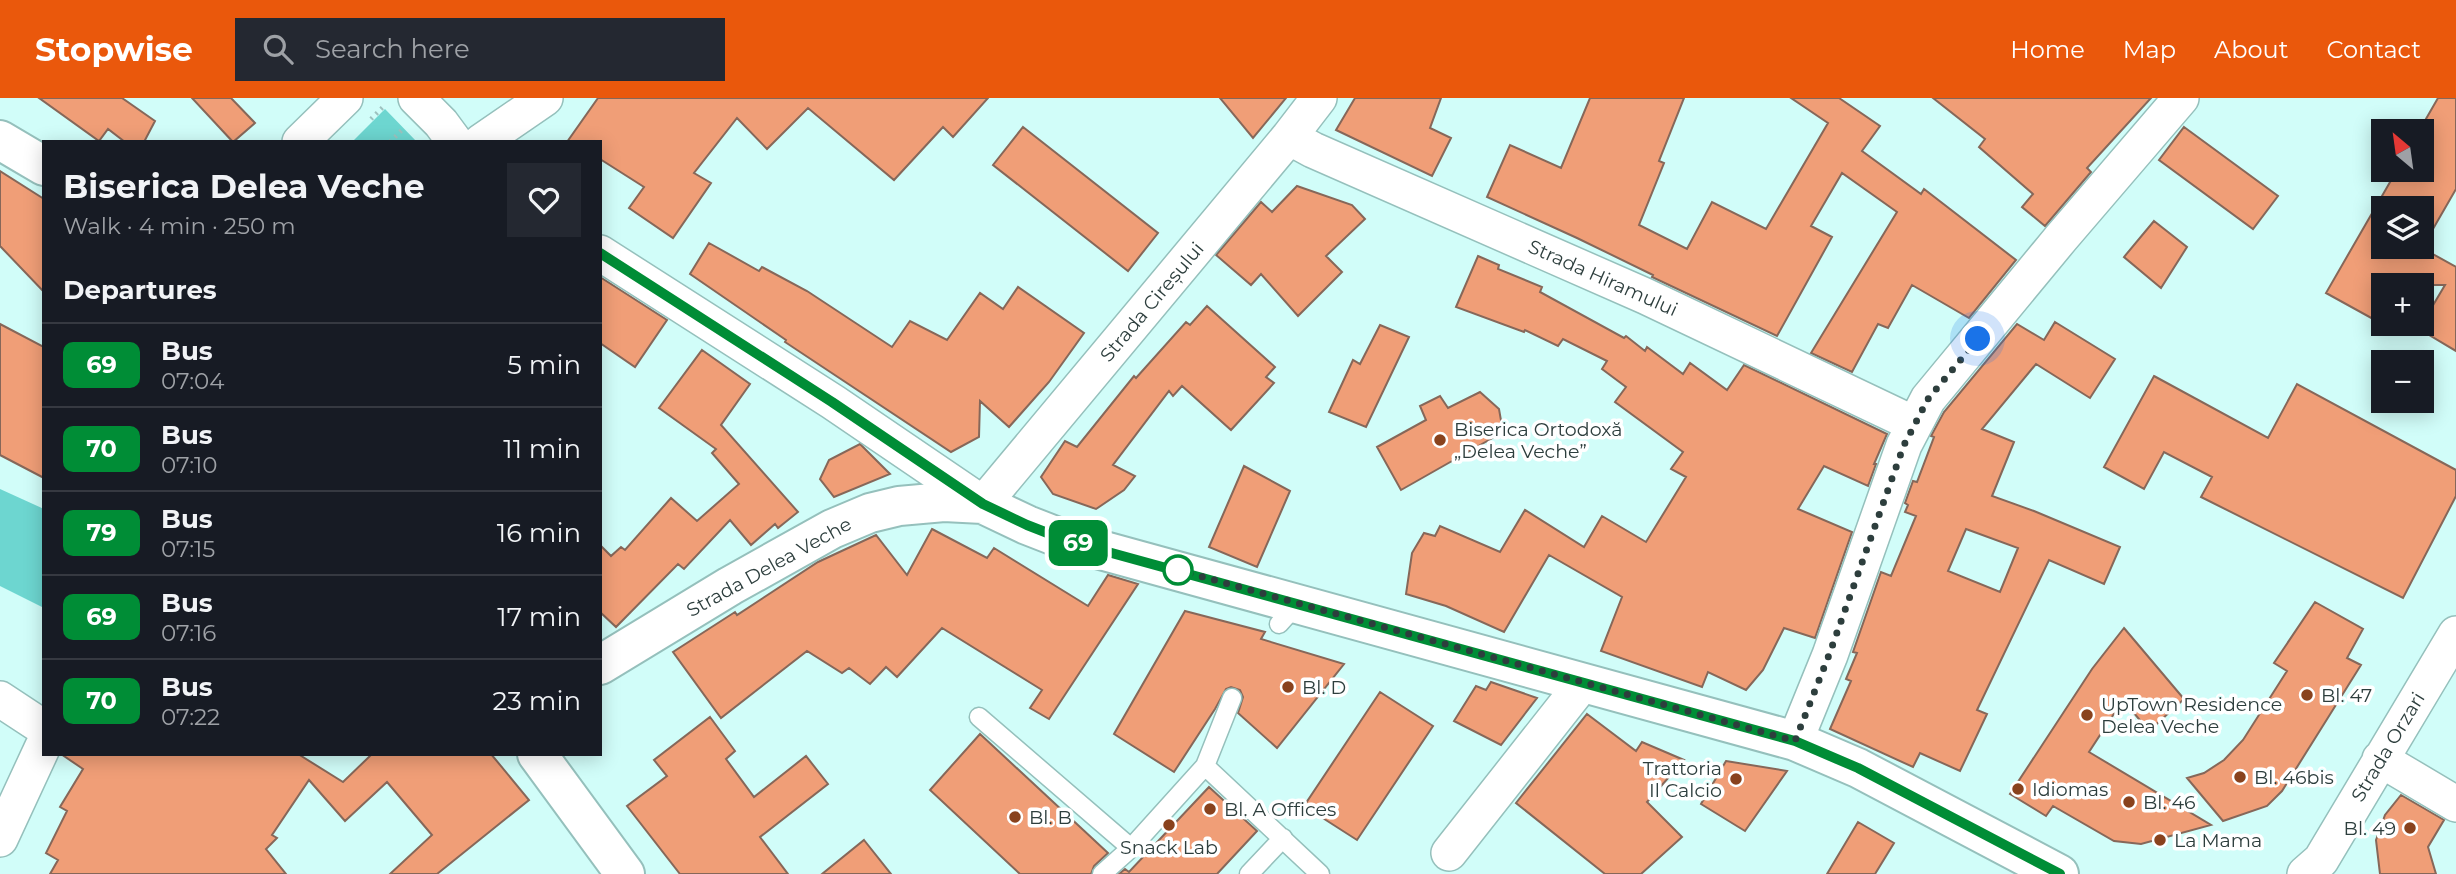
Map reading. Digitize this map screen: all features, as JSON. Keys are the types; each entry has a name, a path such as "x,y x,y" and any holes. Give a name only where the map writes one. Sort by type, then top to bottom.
{"street":[{"path":"484,140 545,98"},
{"name":"Strada Cireșului","path":"983,504 1319,98"},
{"path":"1795,741 1914,424 1937,388 2181,98"},
{"path":"404,105 441,123 454,140"},
{"path":"304,140 356,111"},
{"name":"Strada Hiramului","path":"1289,137 1645,296 1914,424"},
{"path":"0,140 42,165"},
{"path":"602,254 832,402 983,504"},
{"name":"Strada Delea Veche","path":"602,664 730,586 845,523 899,506 944,502 983,504 1068,541 1289,614 1583,683 1795,741 1858,768 2059,874"},
{"name":"Strada Orzari","path":"2317,869 2456,634"},
{"path":"1449,853 1583,683"},
{"path":"0,699 42,727"},
{"path":"0,839 42,748"},
{"path":"538,756 625,874"},
{"path":"2380,759 2456,804"}],"lane":[{"path":"1102,874 1131,848 1205,766 1232,698"},
{"path":"979,717 1131,848"},
{"path":"1205,766 1320,874"},
{"path":"1249,874 1283,838"}],"path":[{"path":"356,111 385,105 404,105"}],"shaded area":[{"path":"385,109 415,140 354,140"},
{"path":"0,489 42,508 42,607 0,586"}],"building":[{"path":"39,98 122,98 155,121 145,140 122,140 108,129 98,140"},
{"path":"192,98 231,98 255,123 235,140 231,140"},
{"path":"598,98 988,98 953,137 943,127 894,180 808,108 767,149 737,118 694,173 711,183 673,238 629,208 644,187 602,160 602,140 568,140"},
{"path":"1220,98 1286,98 1253,138"},
{"path":"1355,98 1441,98 1430,128 1451,138 1432,176 1336,130"},
{"path":"1590,98 1684,98 1659,161 1664,163 1639,225 1687,249 1712,202 1766,229 1828,123 1791,98 1839,98 1880,126 1862,151 1921,194 1924,189 2016,260 1969,318 1912,285 1888,328 1878,324 1852,372 1811,353 1897,212 1842,173 1811,226 1832,237 1777,336 1487,197 1510,145 1561,168"},
{"path":"1933,98 2151,98 2087,168 2091,172 2045,226 2022,207 2033,194 1979,147 1985,139"},
{"path":"2438,98 2456,98 2456,189 2434,227 2434,196 2382,196 2390,182 2434,182 2434,119 2426,119"},
{"path":"1023,127 1158,233 1128,271 993,165"},
{"path":"2184,127 2278,196 2253,229 2159,160"},
{"path":"0,171 42,198 42,290 0,246"},
{"path":"1297,186 1352,205 1365,219 1326,256 1342,272 1298,316 1261,274 1251,285 1216,255 1261,202 1272,212"},
{"path":"2371,215 2371,259 2434,259 2434,255 2456,267 2456,351 2431,336 2434,336 2434,304 2445,285 2434,285 2434,273 2371,273 2371,318 2326,293"},
{"path":"2154,221 2187,247 2161,288 2124,257"},
{"path":"709,243 759,271 762,267 807,291 892,347 910,321 947,340 980,293 1003,309 1018,287 1084,333 1049,382 1009,427 980,401 979,437 951,452 785,342 786,340 690,274"},
{"path":"1478,256 1499,265 1498,269 1542,287 1540,292 1624,338 1626,336 1645,351 1647,347 1683,374 1690,363 1727,390 1744,365 1887,434 1868,486 1824,466 1798,509 1852,532 1815,638 1784,628 1763,670 1746,690 1708,672 1702,687 1601,651 1622,597 1549,555 1504,632 1446,606 1406,594 1412,553 1424,533 1435,536 1440,526 1500,552 1525,510 1584,547 1602,516 1646,542 1686,477 1671,469 1683,452 1615,402 1626,387 1602,369 1607,361 1563,339 1558,346 1525,330 1524,332 1456,307"},
{"path":"602,278 667,320 635,367 602,344"},
{"path":"1207,306 1275,367 1266,377 1274,383 1231,430 1182,386 1173,396 1169,391 1113,465 1135,476 1124,490 1096,509 1053,494 1041,477 1065,441 1077,447 1134,376 1136,378 1186,322 1190,325"},
{"path":"2055,322 2115,359 2090,398 2036,364 1982,429 2014,442 1992,496 2120,547 2104,584 2049,560 1977,710 1987,714 1960,771 1920,753 1913,767 1830,729 1851,681 1846,679 1857,653 1853,652 1881,572 1891,576 1916,516 1905,512 1908,505 1905,503 1913,481 1917,482 1934,437 1931,436 1944,412 2017,324 2044,340","holes":["1966,529 2018,548 2000,592 1948,571"]},
{"path":"0,324 42,346 42,477 0,455"},
{"path":"1380,325 1409,337 1366,427 1329,412 1353,360 1360,364"},
{"path":"702,350 750,384 721,425 798,512 778,528 775,524 751,545 730,520 684,569 678,564 616,627 602,614 602,547 611,556 621,547 625,550 671,498 697,521 739,484 712,453 716,449 659,408"},
{"path":"2154,376 2268,438 2297,384 2456,470 2456,496 2403,598 2201,497 2212,477 2164,452 2144,489 2104,467"},
{"name":"Biserica Ortodoxă „Delea Veche”","path":"1480,392 1499,409 1503,432 1401,490 1377,447 1426,420 1420,406 1440,396 1448,408"},
{"path":"860,444 890,474 834,497 820,479 829,460"},
{"path":"1244,466 1290,491 1257,567 1209,547"},
{"path":"932,529 987,558 994,548 1088,606 1108,575 1138,584 1049,719 1030,708 1042,690 942,628 897,677 886,667 870,684 849,668 842,673 807,651 721,718 673,652 735,612 737,615 818,562 876,535 907,575"},
{"path":"2315,602 2363,629 2347,658 2361,665 2282,791 2267,806 2223,821 2187,778 2204,773 2224,760 2243,740 2287,671 2274,663"},
{"path":"1185,611 1265,632 1261,639 1344,664 1277,748 1238,713 1243,697 1240,690 1231,687 1226,689 1174,772 1114,734"},
{"path":"2124,628 2184,699 2149,731 2123,700 2089,752 2211,825 2141,844 2114,841 2053,806 2046,816 2010,794 2092,669"},
{"path":"1491,682 1537,698 1501,745 1454,721 1476,686 1486,690"},
{"path":"1380,692 1433,726 1357,840 1304,806"},
{"path":"1587,714 1636,751 1642,742 1684,760 1647,802 1682,837 1641,874 1605,874 1516,803"},
{"path":"710,717 735,751 726,759 754,797 806,756 828,784 760,837 788,874 680,874 627,806 667,776 654,760"},
{"name":"Bl. B","path":"980,734 1108,853 1094,866 1091,874 1020,874 930,790"},
{"path":"64,756 301,756 343,782 370,756 493,756 529,800 437,874 390,874 432,835 387,782 345,821 309,780 272,835 277,838 266,849 286,874 50,874 58,860 46,853 67,811 60,807 83,769"},
{"path":"1726,761 1787,771 1745,831 1701,804"},
{"name":"Bl. A Offices","path":"1209,787 1257,831 1217,874 1119,874 1125,869 1129,872"},
{"name":"Bl. 49","path":"2401,795 2444,820 2428,847 2436,874 2380,874 2376,840 2385,815"},
{"path":"1858,822 1894,843 1875,874 1827,874"},
{"path":"864,840 891,874 822,874"}],"bus line":[{"name":"69","path":"602,254 832,402 983,504 1027,525 1068,541 1795,741 1858,768 2060,874"}],"place":[{"name":"Biserica Ortodoxă „Delea Veche”","path":"1440,440"},
{"name":"Bl. D","path":"1288,687"},
{"name":"Bl. 47","path":"2307,695"},
{"name":"UpTown Residence Delea Veche","path":"2087,715"},
{"name":"Bl. 46bis","path":"2240,777"},
{"name":"Trattoria Il Calcio","path":"1736,779"},
{"name":"Idiomas","path":"2018,789"},
{"name":"Bl. 46","path":"2129,802"},
{"name":"Bl. A Offices","path":"1210,809"},
{"name":"Bl. B","path":"1015,817"},
{"name":"Snack Lab","path":"1169,825"},
{"name":"Bl. 49","path":"2410,828"},
{"name":"La Mama","path":"2160,840"}],"route":[{"path":"1178,570 1795,741 1829,655 1904,445 1928,399 1978,339"}]}
